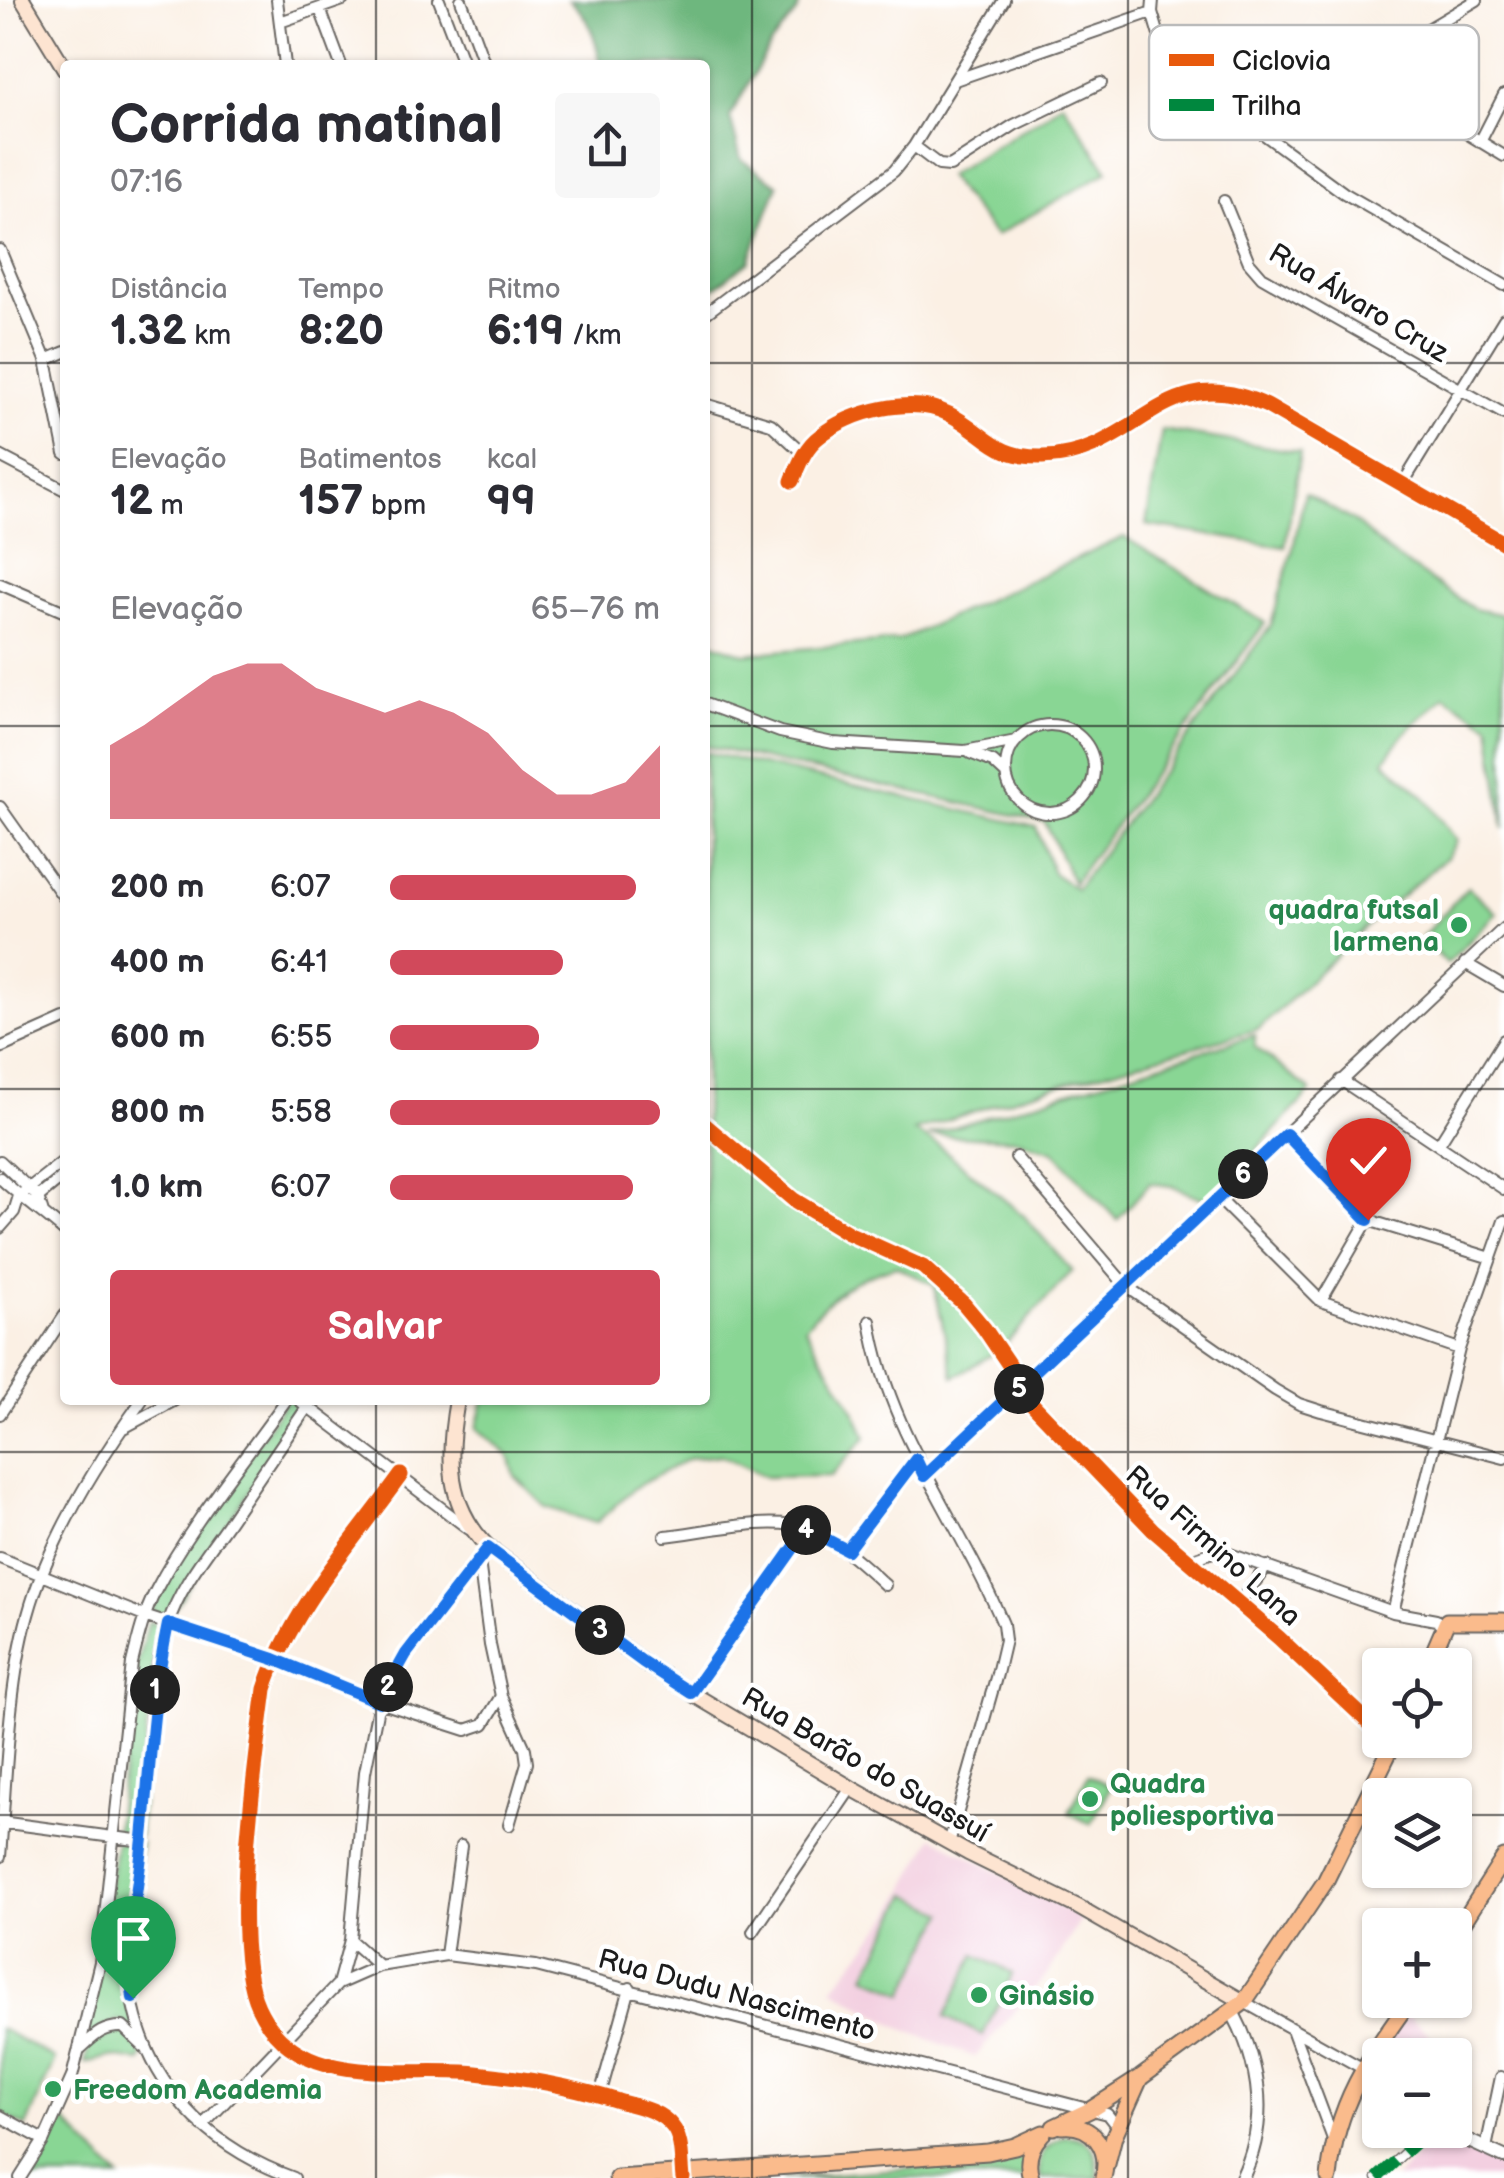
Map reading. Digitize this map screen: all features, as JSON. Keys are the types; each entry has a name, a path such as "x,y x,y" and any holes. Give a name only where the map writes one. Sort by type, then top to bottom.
{"highway":[{"path":"1436,1648 1446,1625 1504,1621"},
{"path":"617,2178 838,2170 988,2152 1014,2146 1090,2110 1140,2078 1237,2005 1325,1882 1380,1758"},
{"path":"1472,1908 1504,1858"},
{"path":"1330,2178 1334,2139 1362,2068"},
{"path":"1105,2173 1118,2128 1140,2078"},
{"path":"1031,2178 1030,2151 1049,2130 1070,2125 1097,2138 1105,2152 1105,2173"}],"main road":[{"path":"23,0 60,61"},
{"path":"456,1405 451,1434 452,1477 469,1528"},
{"name":"Rua Barão do Suassuí","path":"469,1528 484,1554 691,1693 851,1788 1078,1906 1237,2005"}],"street":[{"path":"277,0 284,60"},
{"path":"280,22 343,0"},
{"path":"439,0 462,60"},
{"path":"462,0 483,60"},
{"path":"1434,25 1476,0"},
{"path":"710,310 880,183 914,146 1005,1"},
{"path":"955,80 1152,6"},
{"path":"320,9 339,60"},
{"path":"914,146 939,165 950,166 1014,126 1102,83"},
{"path":"1480,142 1504,95"},
{"path":"1272,140 1344,193 1504,286"},
{"path":"1477,140 1504,156"},
{"name":"Rua Álvaro Cruz","path":"1224,201 1248,262 1262,277 1504,414"},
{"path":"0,250 46,360 60,429"},
{"path":"1402,485 1504,319"},
{"path":"46,360 60,354"},
{"path":"792,481 804,454 832,427 912,405 951,414 1001,450 1044,457 1104,444 1176,398 1222,390 1268,406 1504,543"},
{"path":"710,406 770,424 804,454"},
{"path":"0,456 60,487"},
{"path":"0,584 60,610"},
{"path":"710,706 804,738 965,751 1016,741"},
{"path":"1046,725 1063,726 1078,734 1090,748 1094,764 1093,782 1085,797 1072,808 1055,813 1038,812 1022,804 1011,790 1006,774 1008,756 1016,741 1029,730 1046,725"},
{"path":"965,751 993,762 1006,774"},
{"path":"0,807 4,824 60,893"},
{"path":"924,1476 1504,928"},
{"path":"1466,963 1504,986"},
{"path":"0,1048 60,1021"},
{"path":"1439,1144 1504,1040"},
{"path":"1341,1080 1504,1189"},
{"name":"Rua Firmino Lana","path":"710,1129 794,1200 848,1233 923,1268 964,1304 1009,1365 1019,1390 1153,1530 1362,1715"},
{"path":"1286,1134 1368,1220 1490,1258"},
{"path":"1016,1156 1126,1286 1299,1404 1504,1458"},
{"path":"0,1161 34,1193 43,1213"},
{"path":"0,1228 60,1165"},
{"path":"0,1178 60,1228"},
{"path":"34,1193 60,1178"},
{"path":"1218,1198 1321,1301 1460,1349"},
{"path":"1321,1301 1368,1220"},
{"path":"1393,1612 1460,1349 1504,1220"},
{"path":"870,1321 884,1380 916,1459 997,1609 1004,1640 950,1842"},
{"path":"0,1414 60,1323"},
{"path":"0,1857 19,1651 41,1574 120,1430 138,1405"},
{"path":"120,1430 165,1405"},
{"path":"20,2178 59,2109 81,2048 100,1962 132,1663 144,1616 156,1589 186,1543 283,1405"},
{"path":"294,2178 236,2152 202,2126 178,2100 147,2049 128,1964 156,1678 168,1624 198,1567 304,1405"},
{"name":"Rua Barão do Suassuí","path":"310,1405 469,1528"},
{"path":"847,1550 916,1459"},
{"path":"402,1475 311,1599 274,1659 265,1689 246,1885 246,1959 258,2007 282,2042 317,2062 340,2069 473,2073 526,2079 652,2111 673,2126 683,2176"},
{"path":"666,1536 760,1525 807,1529 847,1550 886,1585"},
{"path":"691,1693 807,1529"},
{"path":"1190,1560 1213,1552 1230,1554 1393,1612 1446,1625"},
{"path":"484,1554 488,1632 502,1696 525,1749 527,1763 509,1825"},
{"path":"202,2126 338,1984 350,1940 366,1772 379,1702 406,1654 484,1554"},
{"path":"0,1558 144,1616 466,1730 484,1724 502,1696"},
{"path":"1239,1604 1267,1566"},
{"path":"753,1932 851,1788"},
{"path":"2,1822 143,1841"},
{"path":"446,1955 461,1846"},
{"path":"350,1940 378,1966"},
{"name":"Rua Dudu Nascimento","path":"338,1984 378,1966 446,1955 536,1966 1107,2114 1118,2128"},
{"path":"600,2095 630,1988"},
{"path":"1237,2005 1258,2076 1260,2102 1248,2166 1242,2178"},
{"name":"Rua Barão do Suassuí","path":"1237,2005 1362,2068"},
{"path":"81,2048 114,2026 123,2027 147,2049"},
{"path":"1293,2031 1334,2139"},
{"path":"1486,2148 1499,2107 1501,2077"},
{"path":"0,2116 44,2140"},
{"path":"1472,2142 1504,2157"},
{"path":"1377,2178 1410,2148"}],"shaded area":[{"path":"933,1837 1082,1918 1049,1972 975,2057 898,2027 833,1989 891,1915"},
{"path":"1404,2018 1411,2018 1433,2038 1391,2038"},
{"path":"1423,2148 1471,2153 1504,2169 1504,2178 1396,2178"}],"green space":[{"path":"569,0 800,0 798,10 771,44 730,117 741,159 778,185 749,261 710,291 710,60 599,60 582,13"},
{"path":"1062,102 1108,171 995,236 947,176"},
{"path":"1162,430 1300,452 1285,547 1146,525"},
{"path":"1305,493 1355,522 1387,551 1474,609 1504,615 1504,829 1490,725 1444,695 1405,733 1384,761 1424,796 1457,841 1447,857 1370,923 1259,1029 1030,1093 914,1131 938,1145 1024,1216 1072,1271 1001,1349 954,1377 934,1285 896,1266 881,1271 845,1288 805,1327 866,1437 831,1476 766,1477 721,1455 688,1459 634,1488 596,1523 546,1507 515,1476 509,1456 477,1428 483,1405 710,1405 710,753 1036,827 1053,873 1076,889 1271,625"},
{"path":"1124,537 1265,623 1073,883 1045,822 710,747 710,642 744,654 900,640"},
{"name":"quadra futsal larmena","path":"1468,887 1497,913 1447,964 1422,937"},
{"path":"1255,1035 1255,1047 1311,1091 1209,1201 1171,1186 1150,1183 1117,1220 1054,1151 1018,1139 928,1135"},
{"path":"283,1405 302,1406 169,1618 151,1612 174,1565"},
{"path":"149,1621 165,1627 151,1675 139,1836 115,1834 135,1669"},
{"name":"Quadra poliesportiva","path":"1088,1775 1111,1786 1091,1824 1069,1813"},
{"path":"116,1841 141,1843 125,1967 140,2038 118,2020 83,2041"},
{"path":"908,1894 945,1913 904,1994 866,1975"},
{"name":"Ginásio","path":"975,1955 1013,1973 983,2035 945,2017"},
{"path":"0,2028 55,2059 26,2127 0,2113"},
{"path":"124,2029 143,2055 140,2061 110,2057 85,2063 89,2044"},
{"path":"61,2117 120,2178 30,2178"},
{"path":"1065,2136 1082,2139 1092,2148 1098,2178 1041,2178 1044,2152"},
{"path":"1030,2149 1029,2178 781,2178 986,2163"}],"marked path":[{"path":"1377,2178 1410,2148"}],"cycle path":[{"path":"792,481 815,440 848,419 882,408 934,408 962,421 1001,449 1043,457 1076,452 1103,441 1175,400 1201,393 1231,394 1267,406 1504,543"},
{"path":"710,1129 794,1200 848,1233 923,1267 984,1328 1009,1365 1019,1390 1153,1530 1279,1638 1362,1716"},
{"path":"401,1475 306,1604 265,1689 245,1898 249,1978 258,2007 275,2034 298,2052 324,2063 354,2069 512,2077 647,2109 676,2131 683,2178"}],"place":[{"name":"quadra futsal larmena","path":"1459,925"},
{"name":"Quadra poliesportiva","path":"1090,1799"},
{"name":"Ginásio","path":"979,1995"},
{"name":"Freedom Academia","path":"53,2089"}],"route":[{"path":"133,1998 128,1964 130,1941 143,1841 156,1678 168,1624 274,1659 379,1702 406,1654 488,1548 691,1693 807,1529 847,1550 916,1459 924,1476 1286,1134 1368,1220"}]}
